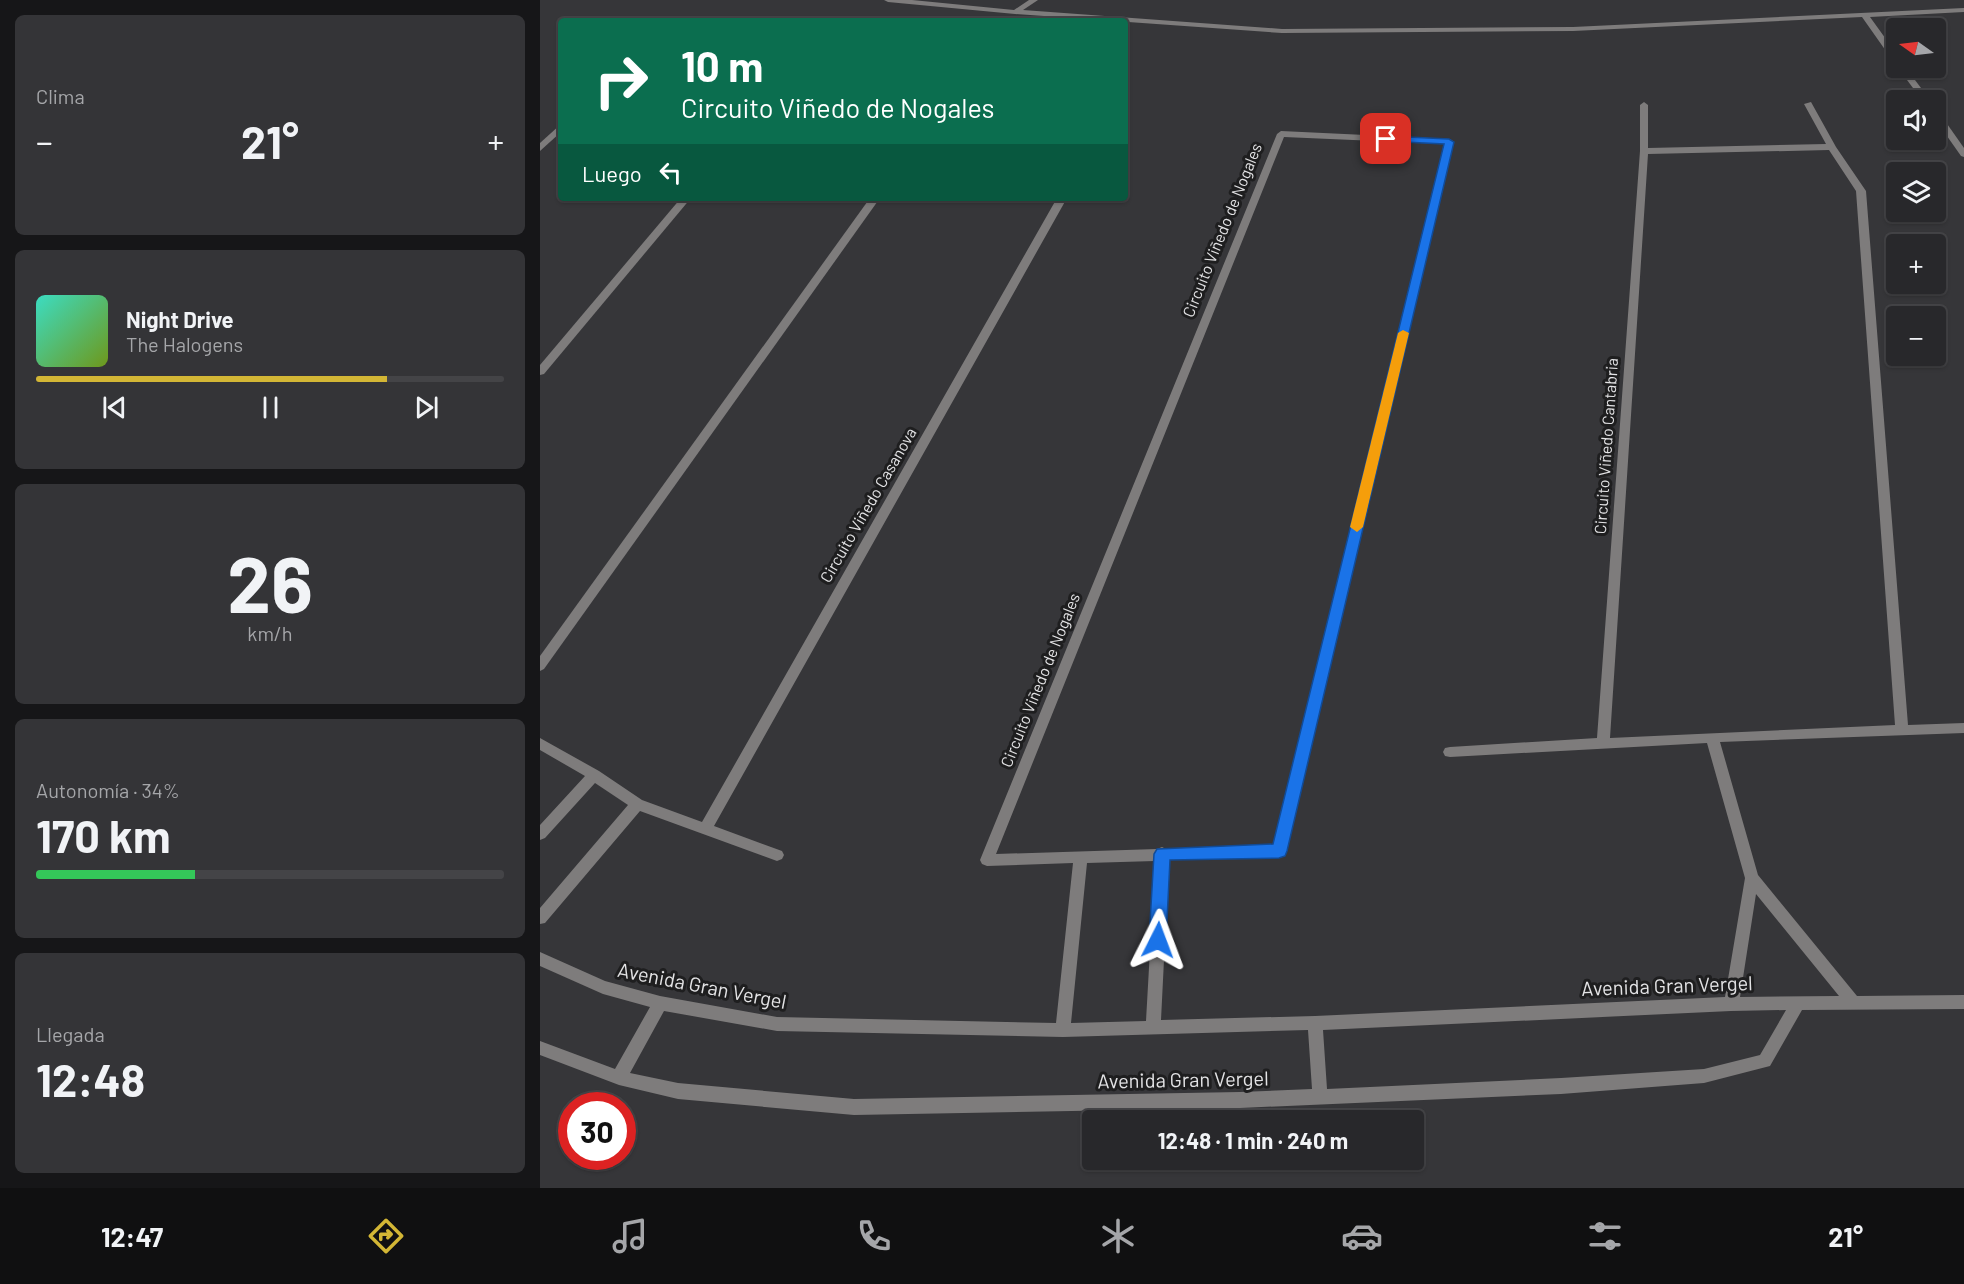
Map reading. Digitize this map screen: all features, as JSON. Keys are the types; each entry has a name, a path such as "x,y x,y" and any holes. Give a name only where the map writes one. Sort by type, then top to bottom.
{"street":[{"path":"888,0 1099,18"},
{"path":"1015,12 1034,0"},
{"path":"1128,20 1282,31 1573,29 1964,10"},
{"path":"1864,14 1886,45"},
{"path":"1808,104 1832,147 1861,191 1902,728"},
{"name":"Circuito Viñedo Cantabria","path":"1603,743 1644,151 1644,105"},
{"path":"1946,129 1964,154"},
{"path":"540,148 558,130"},
{"name":"Circuito Viñedo de Nogales","path":"1281,134 1449,142 1279,851 1081,858 987,860 1281,134"},
{"path":"1644,151 1832,147"},
{"path":"540,372 683,201"},
{"path":"540,666 873,201"},
{"name":"Circuito Viñedo Casanova","path":"705,830 1060,201"},
{"path":"1450,752 1902,728 1964,728"},
{"path":"1712,737 1752,878 1853,1002"},
{"path":"540,743 637,804 777,855"},
{"path":"540,834 594,775"},
{"path":"540,918 637,804"},
{"path":"1153,1028 1162,854"},
{"path":"1063,1030 1081,858"},
{"path":"1731,1004 1752,878"},
{"name":"Avenida Gran Vergel","path":"540,959 603,987 660,1003 777,1024 1063,1030 1315,1023 1731,1004 1964,1002"},
{"path":"619,1078 660,1003"},
{"name":"Avenida Gran Vergel","path":"540,1048 619,1078 678,1091 854,1107 1240,1100 1561,1086 1704,1076 1765,1061 1798,1003"},
{"path":"1315,1023 1320,1096"}],"slow traffic":[{"path":"1357,527 1403,333"}],"route":[{"path":"1158,940 1162,854 1279,851 1449,142 1386,139"}]}
